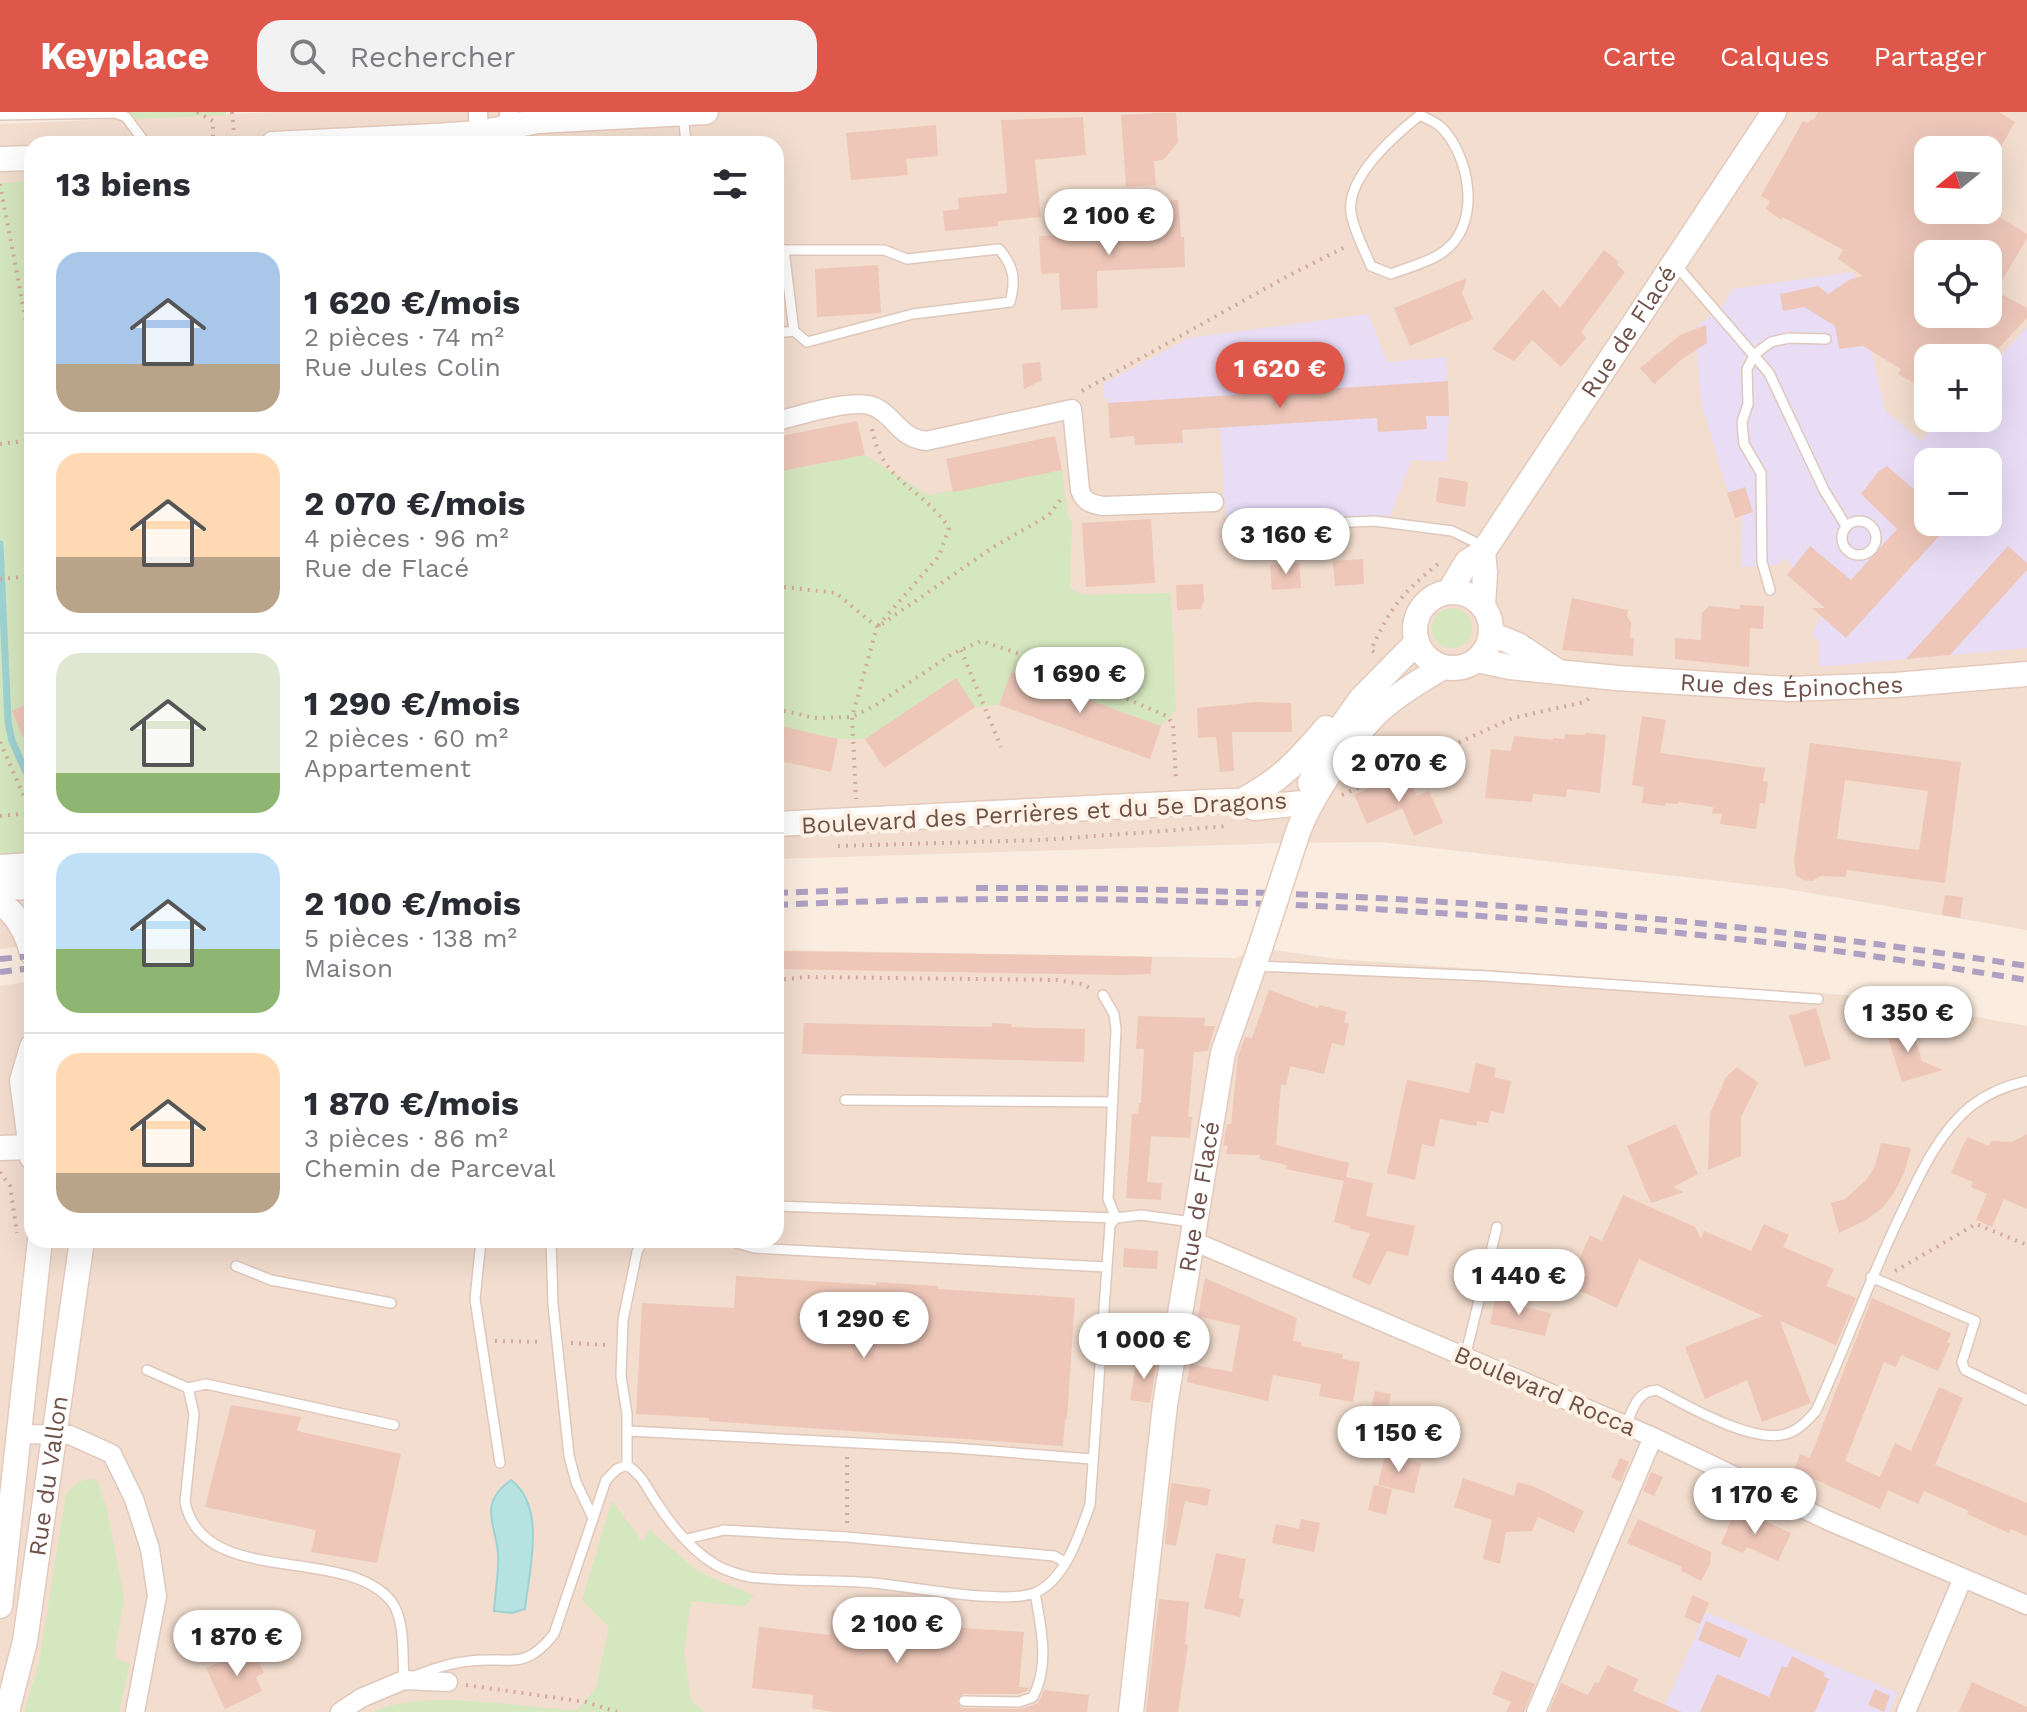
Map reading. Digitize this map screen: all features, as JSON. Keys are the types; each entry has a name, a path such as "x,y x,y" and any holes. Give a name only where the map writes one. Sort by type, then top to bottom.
{"main road":[{"name":"Rue de Flacé","path":"1241,801 1268,787 1293,767 1326,728 1361,699 1417,642 1416,620 1421,609 1438,594 1449,592 1467,562 1484,550 1774,112"},
{"path":"390,136 509,128 538,121 694,113"},
{"path":"0,159 24,158"},
{"path":"1477,660 1491,634 1491,624 1483,606 1484,550"},
{"path":"1449,592 1468,595 1483,606"},
{"name":"Rue des Épinoches","path":"1491,634 1518,645 1533,658 1556,670"},
{"path":"1417,642 1432,662 1443,667"},
{"name":"Rue de Flacé","path":"1306,802 1372,718 1411,687 1443,667 1461,667 1477,660"},
{"name":"Rue des Épinoches","path":"1477,660 1510,667 1617,678 1789,689 1895,685 2027,674"},
{"name":"Rue de Flacé","path":"1131,1712 1165,1405 1223,1053 1327,747 1361,699"},
{"name":"Boulevard des Perrières et du 5e Dragons","path":"784,824 1241,801 1254,808 1306,802"},
{"path":"0,904 10,908 24,933"},
{"path":"18,1084 24,1111"},
{"path":"0,1148 24,1147"},
{"name":"Rue du Vallon","path":"0,1606 39,1248"},
{"name":"Rue du Vallon","path":"7,1712 25,1641 81,1248"}],"street":[{"path":"784,419 844,406 868,405 884,413 912,439 926,441 1072,409 1083,499 1092,504 1126,506 1214,502"},
{"name":"Boulevard Rocca","path":"1194,1232 1465,1357 1653,1437 1829,1521 2027,1605"},
{"path":"20,1434 70,1435 112,1454 134,1499 150,1549 157,1596 135,1712"},
{"path":"1536,1712 1653,1437"},
{"path":"1906,1712 1963,1578"},
{"path":"340,1712 361,1698 404,1680 448,1682"}],"lane":[{"path":"0,115 115,113 126,117 140,136"},
{"path":"688,136 694,113"},
{"path":"1420,113 1441,127 1459,153 1468,194 1466,214 1460,231 1448,248 1391,274 1371,266 1351,212 1352,192 1388,140 1420,113"},
{"path":"784,247 884,250 907,259 999,249 1012,264 1015,287 1010,302 913,314 807,342 794,331 784,271"},
{"path":"1674,263 1769,373 1824,490 1846,526"},
{"path":"784,332 794,331"},
{"path":"1770,590 1762,562 1761,473 1744,444 1742,422 1748,404 1747,369 1755,354 1771,342 1789,338 1826,339"},
{"path":"1242,527 1375,521 1452,531 1484,550"},
{"path":"1256,957 1818,999"},
{"path":"1103,995 1114,1014 1116,1029 1108,1199 1116,1218"},
{"path":"1626,1425 1636,1401 1646,1391 1657,1390 1747,1433 1785,1435 1803,1426 1822,1399 1921,1173 1946,1134 1972,1106 2009,1085 2027,1081"},
{"path":"845,1100 1113,1102"},
{"path":"784,1206 1116,1218 1141,1215 1162,1218 1194,1232"},
{"path":"627,1465 642,1475 661,1509 687,1539 717,1566 747,1576 873,1583 966,1595 1035,1593 1046,1586 1065,1562 1090,1505 1107,1233 1116,1218"},
{"path":"1465,1357 1497,1227"},
{"path":"480,1248 475,1299 500,1463"},
{"path":"551,1248 553,1304 569,1456 576,1482 593,1518"},
{"path":"627,1465 627,1414 621,1376 623,1320 639,1248"},
{"path":"754,1248 1106,1267"},
{"path":"236,1266 271,1280 391,1303"},
{"path":"1875,1279 1975,1321 1962,1362 1965,1370 2027,1400"},
{"path":"147,1370 188,1388 206,1384 394,1425"},
{"path":"188,1388 194,1414 185,1502 194,1527 210,1543 231,1552 343,1575 374,1587 392,1602 399,1624 404,1680 443,1665 472,1660 518,1661 539,1652 554,1634 606,1480 617,1469 627,1465"},
{"path":"628,1431 1092,1459"},
{"path":"687,1539 724,1530 847,1537 1054,1556 1065,1562"},
{"path":"964,1701 1019,1702 1033,1697 1043,1669 1035,1593"}],"path":[{"path":"197,112 213,121 213,136"},
{"path":"232,112 234,136"},
{"path":"0,184 24,311"},
{"path":"1072,409 1083,389 1286,277 1360,240"},
{"path":"857,821 852,717 877,627 939,556 949,528 940,515 907,489 876,451 868,405"},
{"path":"0,444 24,441"},
{"path":"877,627 992,548 1049,515 1078,474"},
{"path":"0,579 24,577"},
{"path":"784,587 836,593 877,627"},
{"path":"784,711 815,718 852,717 981,641 1023,655 1167,716 1173,724 1176,782"},
{"path":"961,650 1001,747"},
{"path":"1339,797 1513,718 1584,702 1617,678"},
{"path":"0,742 24,795"},
{"path":"1416,752 1419,761"},
{"path":"0,816 24,814"},
{"path":"835,846 1042,840 1235,826"},
{"path":"784,979 1056,980 1082,984 1103,995"},
{"path":"0,1172 10,1186 18,1230 16,1245"},
{"path":"1875,1279 1976,1224 2027,1245"},
{"path":"847,1442 847,1537"},
{"path":"448,1682 586,1702 617,1712"}],"shaded area":[{"path":"278,112 2027,112 2027,930 1781,888 1381,842 784,859 784,136 24,136 24,946 0,949 0,124"},
{"path":"1853,272 1885,410 1921,441 1929,432 2002,432 2002,354 2027,327 2027,648 1819,667 1820,644 1812,634 1825,608 1787,575 1793,568 1787,558 1776,565 1741,567 1742,516 1735,517 1701,402 1695,329 1724,304 1732,289"},
{"path":"1368,314 1387,362 1446,357 1449,416 1446,462 1412,460 1390,516 1226,521 1220,428 1182,430 1183,446 1180,443 1138,445 1135,448 1133,433 1110,438 1104,383 1189,338"},
{"path":"1260,948 1337,959 1859,996 2027,1026 2027,1712 0,1712 0,986 24,982 24,1248 784,1248 784,950 1236,958"},
{"path":"1706,1612 1898,1693 1889,1712 1662,1712"}],"green space":[{"path":"128,112 226,112 226,115 135,119"},
{"path":"24,182 24,866 0,867 0,183"},
{"path":"865,455 928,495 1062,470 1068,516 1072,521 1070,588 1083,595 1171,593 1176,710 1161,726 1011,672 999,705 975,707 955,678 865,739 838,739 784,727 784,470"},
{"path":"1452,608 1466,614 1472,628 1466,642 1452,648 1438,642 1432,628 1438,614"},
{"path":"97,1480 107,1509 124,1598 114,1658 130,1664 119,1712 24,1712 39,1663 66,1494 78,1482"},
{"path":"612,1500 642,1542 650,1530 697,1571 754,1596 745,1606 691,1601 684,1652 691,1701 706,1712 373,1712 393,1705 444,1700 577,1710 596,1688 609,1627 582,1600"}],"water":[{"path":"511,1480 529,1506 533,1540 525,1609 512,1613 494,1611 498,1554 491,1515 494,1498"}],"building":[{"path":"1818,112 1999,112 2015,122 2002,145 2002,136 1914,136 1914,224 2002,224 2002,219 2027,234 2027,238 2002,281 2002,240 1914,240 1914,328 2002,328 2002,294 2027,308 2027,318 2002,344 1914,344 1914,383 1898,374 1901,369 1863,346 1839,349 1835,326 1804,307 1783,311 1780,294 1818,286 1828,294 1851,279 1863,276 1838,259 1843,250 1783,217 1781,220 1766,209 1770,201 1761,196 1803,121 1808,123 1811,119 1813,121"},
{"path":"1176,113 1178,142 1163,160 1154,161 1156,185 1126,187 1121,115"},
{"path":"1083,117 1086,155 1035,160 1041,217 998,221 998,226 945,231 943,211 959,209 958,198 1007,193 1001,120"},
{"path":"936,125 938,156 906,159 908,175 851,180 846,133"},
{"path":"1178,200 1185,267 1097,271 1098,308 1061,310 1059,273 1041,274 1039,236 1095,234 1095,240 1160,238 1157,201"},
{"path":"1604,250 1619,262 1617,265 1625,272 1581,332 1586,338 1561,367 1532,340 1514,361 1492,349 1543,289 1560,308"},
{"path":"878,265 881,313 817,317 815,269"},
{"path":"1467,278 1462,293 1473,319 1410,346 1394,308"},
{"path":"1706,325 1707,343 1682,359 1654,384 1640,368 1680,335"},
{"path":"1040,362 1042,380 1024,389 1022,364"},
{"path":"1448,381 1449,416 1426,416 1427,429 1378,432 1377,418 1182,430 1183,443 1135,445 1134,436 1110,438 1108,403"},
{"path":"857,421 865,455 784,470 784,435"},
{"path":"1055,436 1062,470 953,492 946,459"},
{"path":"1887,466 1914,489 1914,536 1939,536 1846,638 1812,608 1825,608 1787,575 1810,546 1851,580 1897,529 1861,494 1878,472"},
{"path":"1439,477 1468,482 1465,507 1436,502"},
{"path":"1745,487 1753,512 1735,518 1727,493"},
{"path":"1151,519 1155,583 1086,587 1082,523"},
{"path":"2008,546 2027,563 2027,570 1950,655 1906,659"},
{"path":"1363,559 1364,584 1335,586 1333,561"},
{"path":"1299,563 1301,588 1272,590 1270,565"},
{"path":"1203,584 1201,609 1177,610 1176,585"},
{"path":"1572,598 1628,610 1630,638 1634,638 1633,656 1562,650"},
{"path":"1740,605 1764,606 1763,629 1750,628 1749,667 1675,659 1675,638 1701,640 1702,613 1709,606 1740,609"},
{"path":"1011,672 1161,726 1150,759 999,705"},
{"path":"956,678 975,707 884,768 865,739"},
{"path":"1257,702 1291,703 1292,732 1232,732 1234,771 1220,772 1216,737 1198,738 1197,708"},
{"path":"24,706 24,739 12,711"},
{"path":"1642,716 1666,720 1660,753 1765,768 1763,781 1768,782 1765,804 1760,803 1756,829 1720,824 1722,814 1712,813 1713,807 1679,802 1666,803 1665,806 1642,803 1644,787 1632,785"},
{"path":"784,727 838,739 831,772 784,762"},
{"path":"1565,734 1606,735 1600,793 1567,789 1566,797 1533,794 1532,802 1485,798 1491,749 1511,751 1514,736 1553,740 1564,739"},
{"path":"1810,743 1961,762 1945,883 1847,870 1845,877 1821,876 1812,881 1803,880 1796,875 1794,861","holes":["1845,780 1928,791 1919,850 1837,839"]},
{"path":"1405,772 1417,796 1429,791 1443,823 1414,836 1402,808 1367,824 1354,795"},
{"path":"1945,895 1963,897 1960,918 1942,915"},
{"path":"784,951 1152,957 1151,974 784,969"},
{"path":"1269,990 1318,1008 1319,1005 1347,1012 1344,1022 1349,1024 1344,1046 1332,1043 1324,1074 1290,1066 1286,1085 1281,1085 1276,1145 1349,1163 1346,1177 1373,1183 1366,1216 1415,1226 1408,1256 1387,1251 1370,1285 1352,1277 1370,1233 1334,1222 1344,1181 1286,1169 1287,1165 1259,1159 1260,1155 1226,1154 1228,1146 1223,1146 1227,1124 1231,1124 1238,1056 1245,1037 1252,1038"},
{"path":"1816,1008 1831,1059 1805,1067 1789,1016"},
{"path":"1138,1016 1205,1018 1204,1026 1215,1026 1208,1051 1194,1052 1188,1117 1192,1117 1190,1138 1151,1136 1147,1182 1162,1183 1161,1200 1126,1198 1132,1114 1138,1114 1141,1103 1144,1049 1136,1049"},
{"path":"804,1023 992,1027 992,1023 1012,1024 1011,1027 1085,1029 1084,1062 802,1054"},
{"path":"1911,1024 1922,1061 1943,1070 1902,1082 1886,1032"},
{"path":"1476,1063 1496,1068 1494,1077 1511,1081 1504,1114 1491,1111 1488,1123 1477,1121 1476,1126 1440,1119 1434,1147 1422,1144 1415,1180 1387,1173 1407,1080 1469,1093"},
{"path":"1737,1067 1758,1083 1741,1117 1741,1156 1708,1170 1710,1114 1726,1077"},
{"path":"1676,1124 1698,1174 1673,1187 1684,1192 1651,1203 1627,1146"},
{"path":"2027,1134 2027,1209 2004,1199 1992,1227 1976,1220 1987,1194 1971,1187 1973,1182 1951,1173 1967,1137 1989,1146 1991,1141 2012,1142"},
{"path":"1881,1143 1911,1148 1904,1173 1882,1208 1839,1233 1831,1203 1845,1199 1867,1179 1875,1166"},
{"path":"1623,1195 1695,1227 1701,1239 1704,1231 1751,1251 1764,1224 1789,1235 1783,1247 1834,1269 1826,1286 1856,1298 1836,1345 1780,1321 1811,1403 1762,1422 1747,1380 1705,1399 1685,1347 1763,1316 1639,1259 1617,1308 1568,1285 1590,1235 1602,1241"},
{"path":"1124,1248 1158,1251 1157,1269 1123,1267"},
{"path":"736,1276 938,1286 938,1289 1075,1298 1063,1446 636,1414 642,1303 734,1308"},
{"path":"1205,1278 1297,1318 1293,1341 1301,1342 1301,1346 1343,1354 1342,1359 1360,1362 1353,1402 1319,1396 1321,1384 1273,1375 1268,1401 1187,1382 1190,1364 1232,1372 1240,1326 1198,1316"},
{"path":"1496,1296 1520,1301 1519,1306 1551,1313 1545,1336 1490,1324"},
{"path":"1872,1298 1951,1333 1947,1342 1950,1344 1938,1371 1901,1355 1896,1367 1884,1362 1845,1461 1880,1477 1895,1443 1911,1451 1939,1387 1963,1398 1935,1465 2027,1503 2027,1536 2011,1529 2009,1533 1924,1491 1918,1504 1888,1490 1880,1509 1794,1470 1800,1454 1810,1458"},
{"path":"1137,1359 1157,1362 1150,1403 1130,1400"},
{"path":"1375,1391 1391,1394 1383,1435 1366,1432"},
{"path":"231,1405 301,1417 297,1431 401,1454 377,1563 311,1552 316,1530 205,1507"},
{"path":"1385,1454 1421,1463 1414,1493 1378,1485"},
{"path":"1620,1458 1629,1462 1621,1482 1611,1477"},
{"path":"1651,1472 1663,1477 1654,1496 1643,1491"},
{"path":"1463,1478 1514,1496 1517,1482 1533,1486 1584,1511 1574,1533 1538,1517 1532,1531 1506,1532 1500,1564 1483,1559 1492,1520 1454,1507"},
{"path":"1171,1483 1211,1489 1207,1506 1185,1501 1176,1546 1165,1544"},
{"path":"1374,1485 1392,1489 1386,1515 1368,1510"},
{"path":"1736,1508 1791,1533 1778,1561 1747,1547 1743,1553 1721,1544"},
{"path":"1301,1519 1320,1523 1314,1552 1272,1543 1276,1524 1299,1529"},
{"path":"1638,1519 1711,1552 1710,1564 1701,1581 1681,1571 1682,1567 1627,1543"},
{"path":"1216,1553 1246,1559 1239,1598 1244,1599 1240,1617 1204,1608"},
{"path":"1693,1595 1709,1603 1700,1624 1684,1617"},
{"path":"1159,1599 1189,1602 1185,1644 1188,1645 1178,1712 1146,1712"},
{"path":"858,1601 920,1605 918,1625 1024,1632 1019,1687 1029,1688 1027,1691 1018,1694 963,1694 957,1700 961,1708 1021,1709 1038,1703 1044,1690 1089,1695 1087,1712 832,1712 812,1708 813,1695 752,1688 759,1627 830,1635 832,1610 858,1612"},
{"path":"1706,1621 1748,1639 1740,1658 1698,1640"},
{"path":"252,1648 264,1673 256,1677 262,1691 225,1709 206,1668"},
{"path":"1792,1656 1825,1673 1823,1676 1829,1679 1815,1712 1700,1712 1717,1674 1769,1697 1782,1666 1787,1668"},
{"path":"1607,1665 1638,1679 1633,1691 1682,1712 1549,1712 1561,1683 1588,1695 1595,1682 1599,1683"},
{"path":"1502,1671 1535,1684 1524,1712 1506,1712 1511,1702 1492,1694"},
{"path":"1972,1682 2027,1707 2027,1712 1959,1712"},
{"path":"1875,1689 1890,1696 1884,1712 1868,1705"}],"waterway":[{"path":"0,544 8,722 12,741 24,767"}],"railway":[{"path":"976,888 1240,892 1503,906 1765,930 2027,966"},
{"path":"784,893 852,890"},
{"path":"784,905 1024,899 1147,900 1395,910 1765,942 2027,980"},
{"path":"0,959 24,957"},
{"path":"0,972 24,969"}]}
